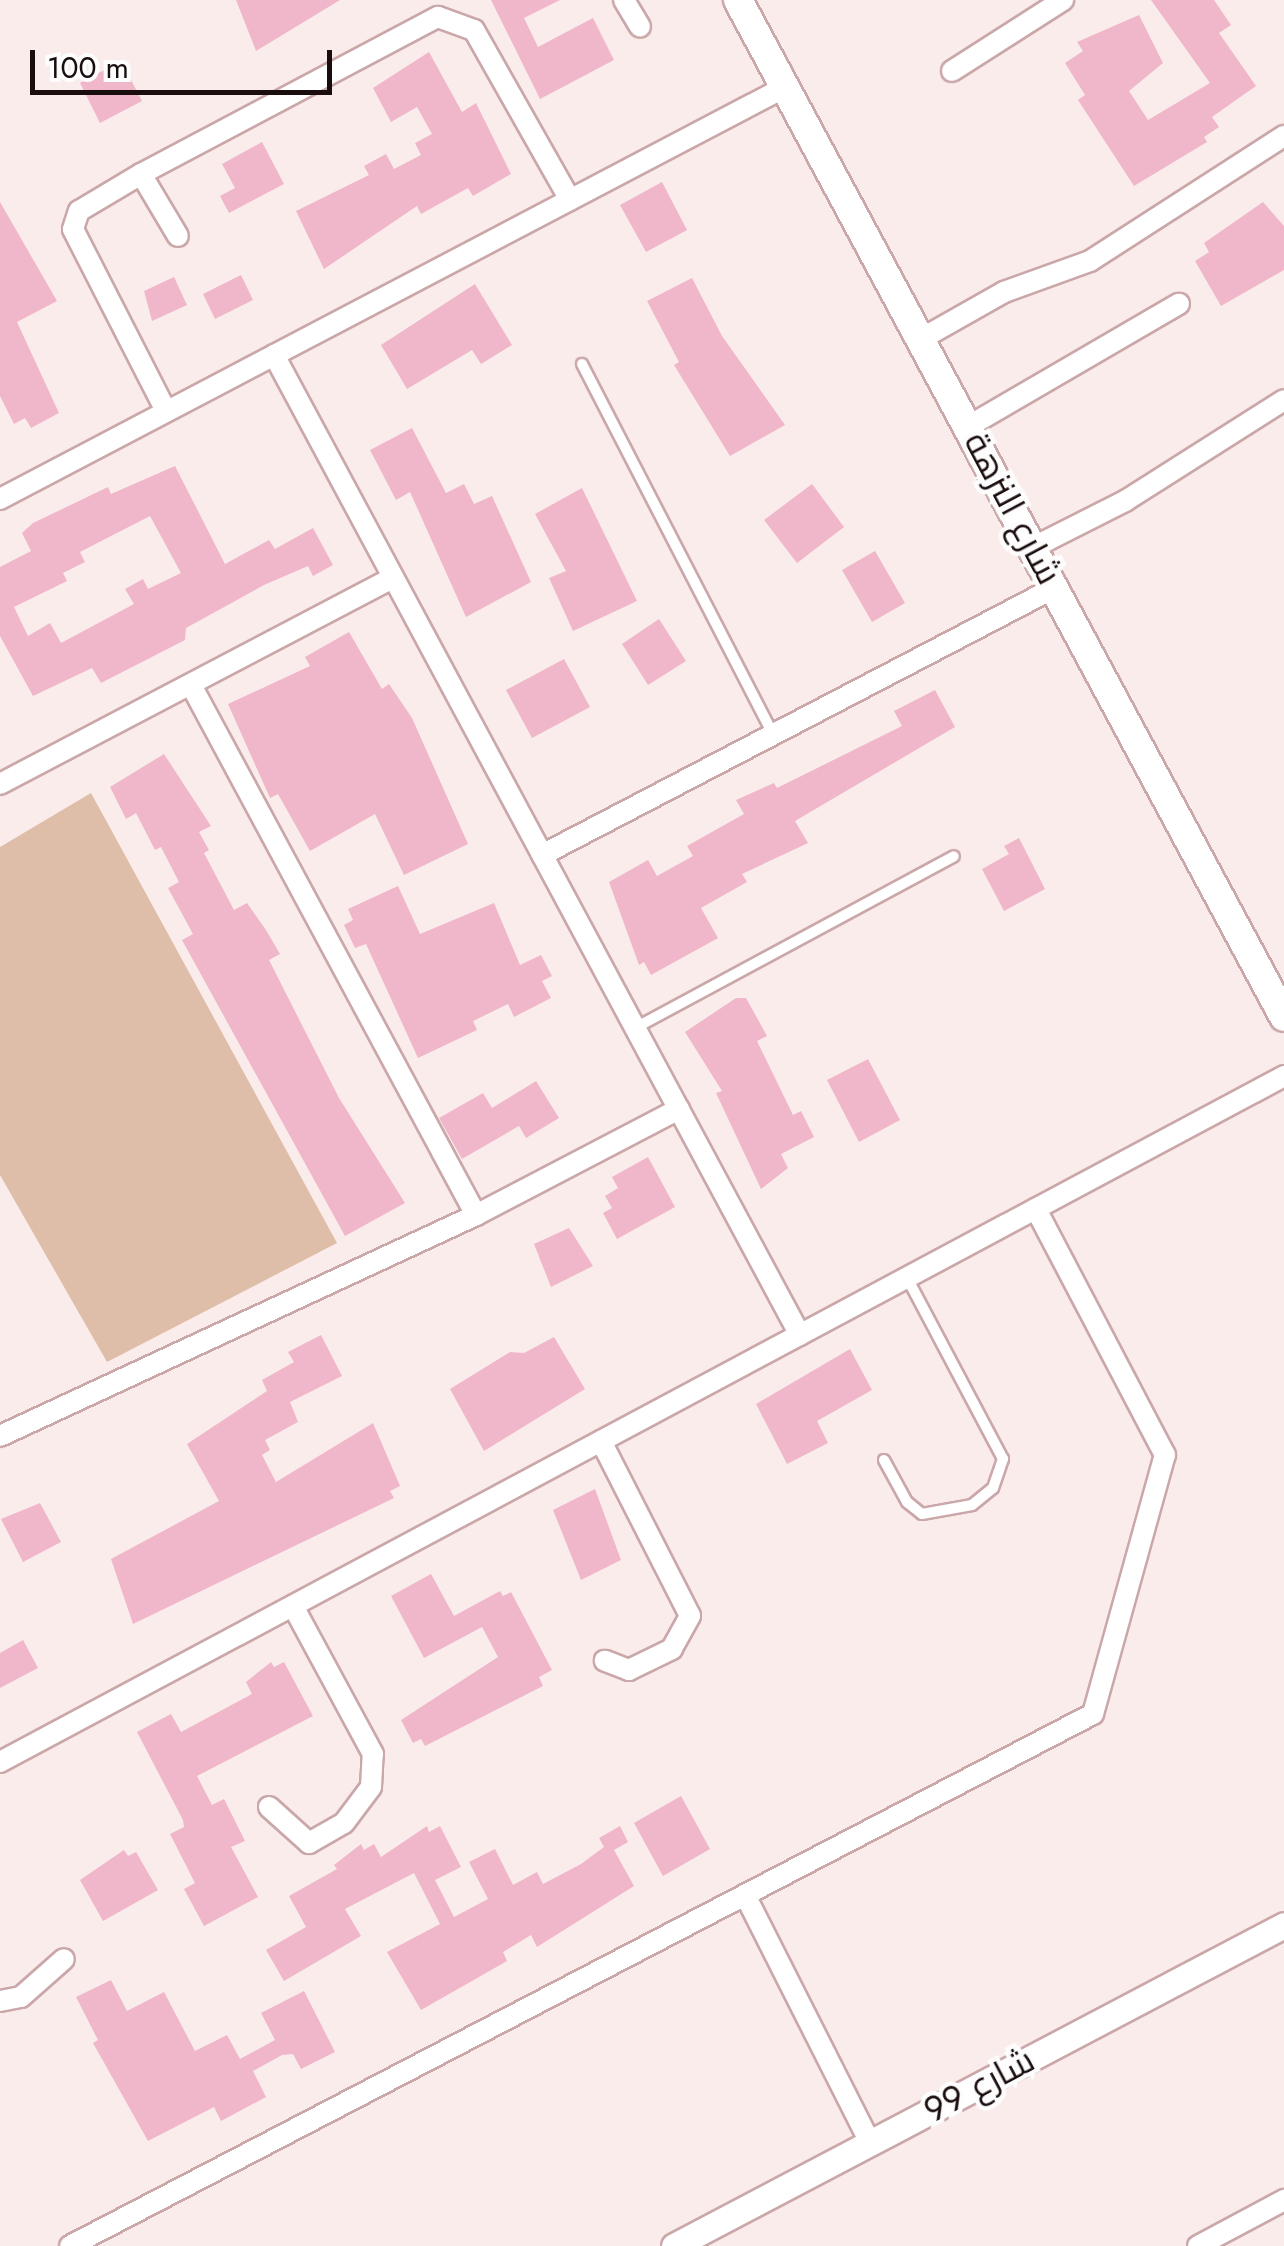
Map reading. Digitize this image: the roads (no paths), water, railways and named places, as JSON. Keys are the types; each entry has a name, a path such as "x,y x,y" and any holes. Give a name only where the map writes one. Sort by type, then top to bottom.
{"main road":[{"name":"شارع النزهة","path":"738,0 1284,1018"}],"street":[{"path":"624,0 640,27"},
{"path":"952,70 1063,0"},
{"path":"166,412 73,229 79,210 438,17 474,30 570,200"},
{"path":"0,499 785,87"},
{"path":"922,339 1004,292 1090,261 1284,136"},
{"path":"141,174 178,236"},
{"path":"969,426 1179,304"},
{"path":"274,355 800,1335"},
{"path":"1034,547 1125,501 1284,400"},
{"path":"0,784 392,579"},
{"path":"542,855 1056,587"},
{"path":"192,685 476,1215"},
{"path":"0,1762 1284,1076"},
{"path":"0,1436 476,1215 679,1110"},
{"path":"70,2246 1093,1714 1166,1455 1036,1208"},
{"path":"601,1441 690,1616 672,1649 628,1670 605,1661"},
{"path":"268,1808 309,1843 344,1823 371,1788 373,1754 293,1606"},
{"path":"745,1895 870,2142"},
{"name":"شارع 99","path":"674,2246 1281,1934"},
{"path":"0,2000 21,1998 64,1958"},
{"path":"1198,2246 1284,2200"}],"lane":[{"path":"582,364 773,734"},
{"path":"635,1028 954,856"},
{"path":"884,1460 907,1502 922,1514 972,1505 993,1488 1003,1460 906,1278"}]}
